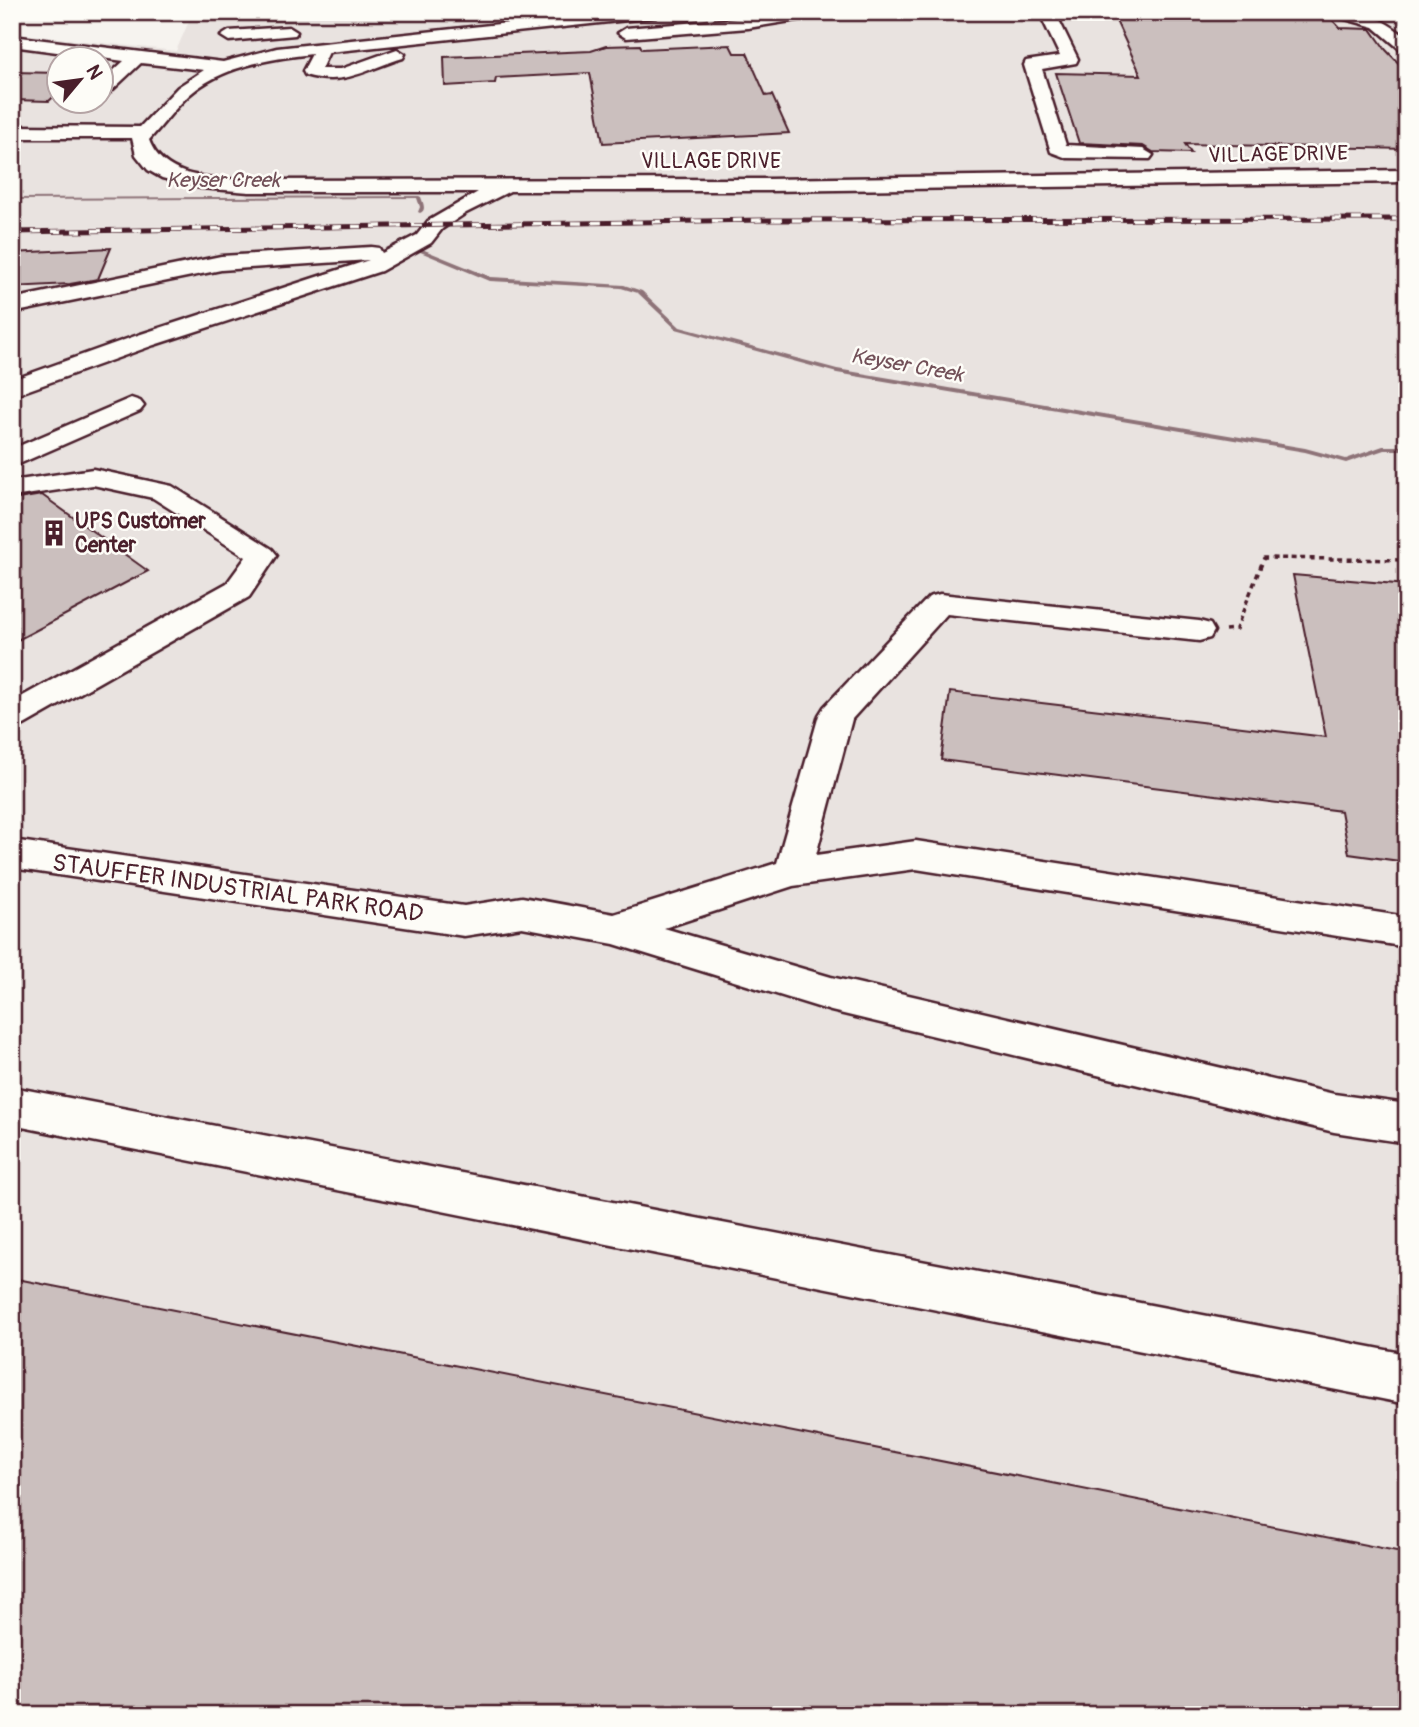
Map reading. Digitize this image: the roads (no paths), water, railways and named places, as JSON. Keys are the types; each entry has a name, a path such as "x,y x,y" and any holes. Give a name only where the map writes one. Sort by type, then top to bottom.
{"street":[{"path":"399,23 506,12"},
{"path":"12,132 146,133 165,108 195,80 219,68 277,54 656,12"},
{"path":"323,48 311,71 320,76 340,76 384,57 406,52 748,23 816,12"},
{"path":"1047,12 1070,59 1032,65 1058,148 1079,153 1159,155"},
{"path":"1336,12 1380,24 1407,47"},
{"path":"229,36 308,30"},
{"path":"12,41 219,68"},
{"path":"116,77 137,58"},
{"name":"VILLAGE DRIVE","path":"146,133 141,140 142,152 159,169 194,181 249,186 768,185 1407,176"},
{"path":"437,184 457,195 461,201 458,209"},
{"path":"12,389 146,340 373,265 424,239 435,225 458,209 510,184"},
{"path":"12,306 221,263 403,249"},
{"path":"12,459 131,406"},
{"path":"12,489 93,477 162,492 262,555 237,590 12,717"},
{"path":"793,872 836,715 940,604 1199,631"},
{"name":"STAUFFER INDUSTRIAL PARK ROAD","path":"12,855 464,921 522,912 614,929 831,994 1334,1113 1407,1124"},
{"path":"614,929 793,872 916,855 1407,932"},
{"path":"12,1105 1407,1379"}],"waterway":[{"name":"Keyser Creek","path":"12,199 419,197 422,207 420,212"},
{"name":"Keyser Creek","path":"420,250 490,279 622,286 640,292 678,328 837,371 1305,450 1346,461 1383,448 1407,448"}],"railway":[{"path":"12,232 762,220 1407,219"}],"place":[{"name":"UPS Customer Center","path":"54,533"}]}
